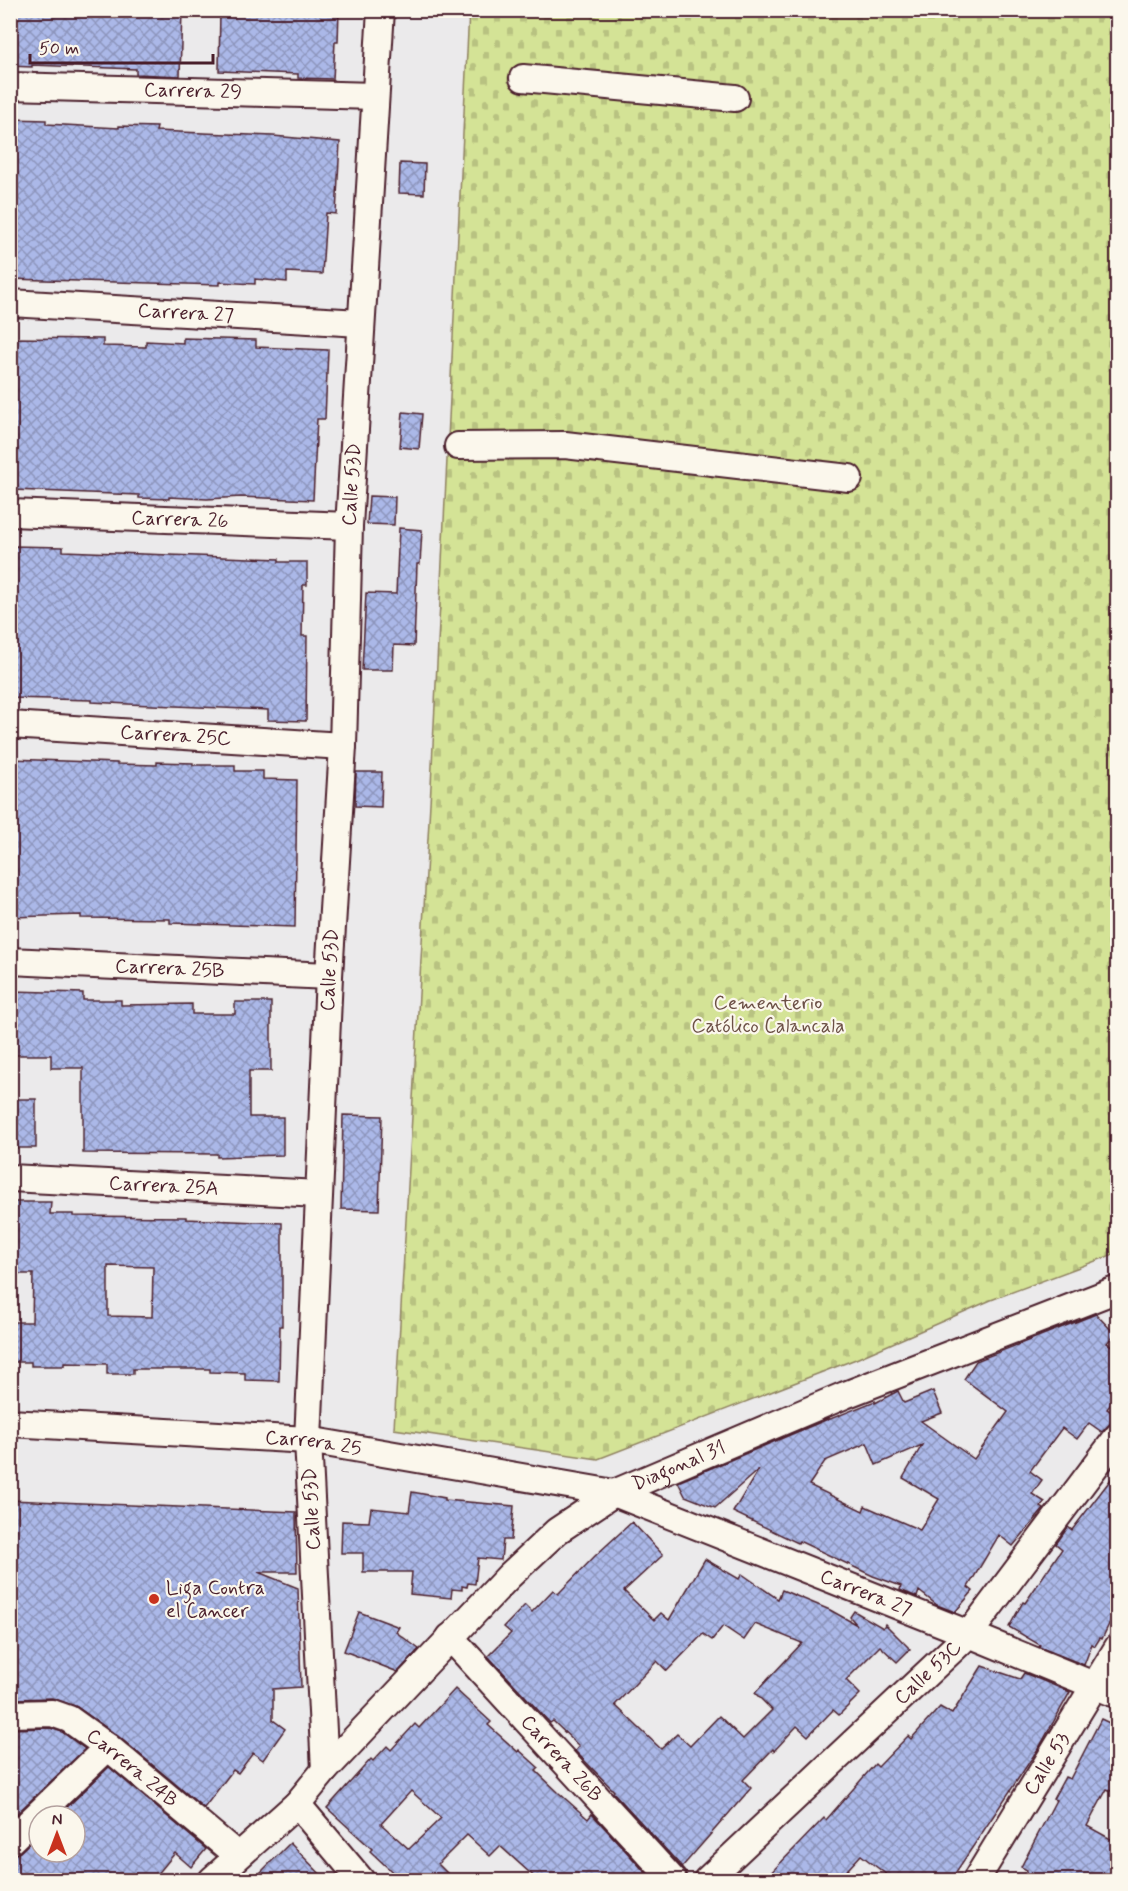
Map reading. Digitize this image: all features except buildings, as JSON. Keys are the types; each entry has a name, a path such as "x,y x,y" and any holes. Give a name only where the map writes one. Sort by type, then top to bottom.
{"street":[{"name":"Calle 53D","path":"325,1770 308,1440 329,976 343,746 349,525 381,10"},
{"path":"523,78 735,98"},
{"name":"Carrera 29","path":"10,86 375,96"},
{"name":"Carrera 27","path":"10,303 361,323"},
{"path":"458,446 565,445 849,478"},
{"name":"Carrera 26","path":"10,513 349,525"},
{"name":"Carrera 25C","path":"10,725 343,746"},
{"name":"Carrera 25B","path":"10,962 329,976"},
{"name":"Carrera 25A","path":"10,1178 319,1194"},
{"name":"Diagonal 31","path":"325,1770 509,1576 557,1531 614,1494 845,1395 1118,1289"},
{"name":"Carrera 25","path":"10,1423 308,1440 614,1494"},
{"name":"Calle 53C","path":"707,1881 969,1634 1118,1436"},
{"name":"Carrera 27","path":"614,1494 969,1634 1106,1691"},
{"name":"Carrera 26B","path":"450,1637 673,1881"},
{"name":"Calle 53","path":"976,1881 1106,1691 1118,1647"},
{"name":"Carrera 24B","path":"10,1714 52,1713 69,1719 108,1747 238,1856"},
{"path":"10,1841 108,1747"},
{"path":"212,1881 297,1804 325,1770"},
{"path":"297,1804 361,1881"}],"green space":[{"name":"Cementerio Católico Calancala","path":"469,11 1117,11 1117,1253 991,1300 856,1359 598,1459 394,1429 431,786"}],"place":[{"name":"Liga Contra el Cancer","path":"154,1599"}]}
